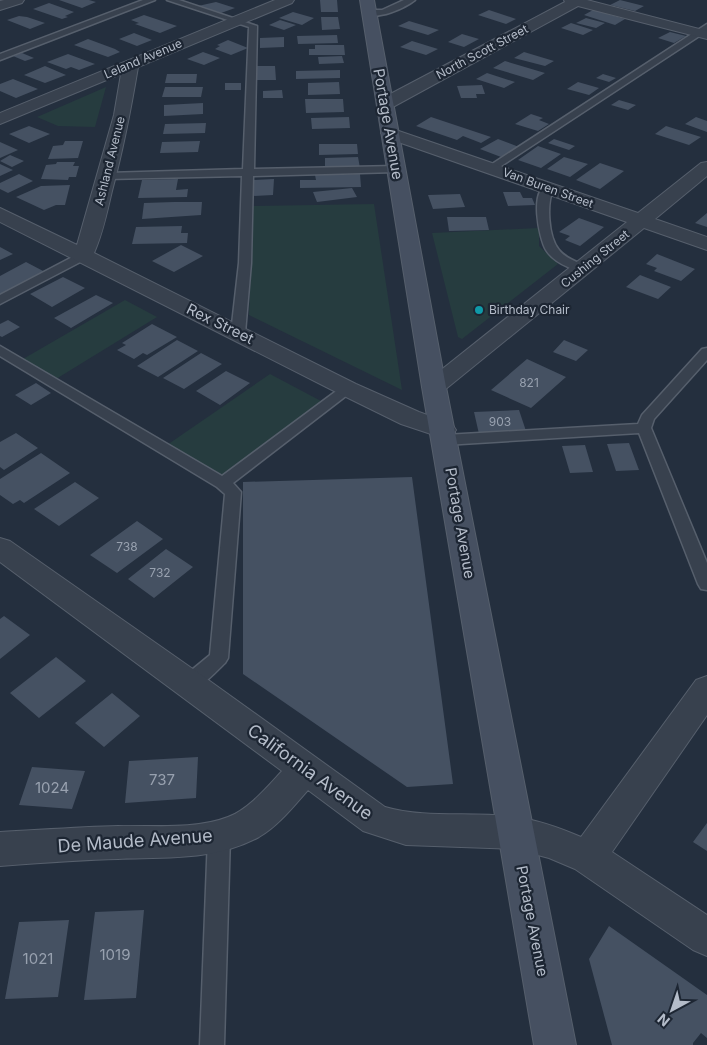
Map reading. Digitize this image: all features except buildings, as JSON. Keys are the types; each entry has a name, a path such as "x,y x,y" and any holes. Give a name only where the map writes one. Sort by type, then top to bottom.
{"main road":[{"name":"Portage Avenue","path":"368,6 434,387 555,1045"}],"street":[{"path":"0,6 17,0"},
{"name":"Leland Avenue","path":"0,119 287,0"},
{"path":"575,0 704,31"},
{"name":"North Scott Street","path":"385,104 575,0"},
{"name":"Ashland Avenue","path":"82,256 90,240 107,176 122,114 131,65"},
{"name":"Van Buren Street","path":"390,133 707,244"},
{"name":"Cushing Street","path":"434,387 707,167"},
{"name":"Rex Street","path":"0,214 348,389 444,435"},
{"name":"California Avenue","path":"0,548 190,683 375,820 406,830 515,833 553,842 588,857 707,937"},
{"path":"588,857 707,689"},
{"name":"De Maude Avenue","path":"0,849 103,842 196,839 219,836 248,825 305,770"}],"lane":[{"path":"0,57 151,0"},
{"path":"171,0 253,26 244,264 238,333"},
{"path":"368,6 384,12 411,0"},
{"path":"491,168 704,31"},
{"path":"107,176 396,169"},
{"path":"548,188 542,197 547,243 562,261 582,269"},
{"path":"0,300 82,256"},
{"path":"0,350 223,483 233,492 219,658 190,683"},
{"path":"707,352 647,418 644,428 707,584"},
{"path":"223,483 348,389"},
{"path":"444,435 644,428"},
{"path":"212,1045 219,836"}],"green space":[{"path":"106,87 95,127 58,126 37,117"},
{"path":"374,204 402,390 249,315 253,206"},
{"path":"539,228 539,246 558,264 462,339 458,337 432,233"},
{"path":"125,300 157,317 56,379 23,359"},
{"path":"270,374 321,401 221,477 167,445"}],"place":[{"name":"Birthday Chair","path":"479,310"}]}
